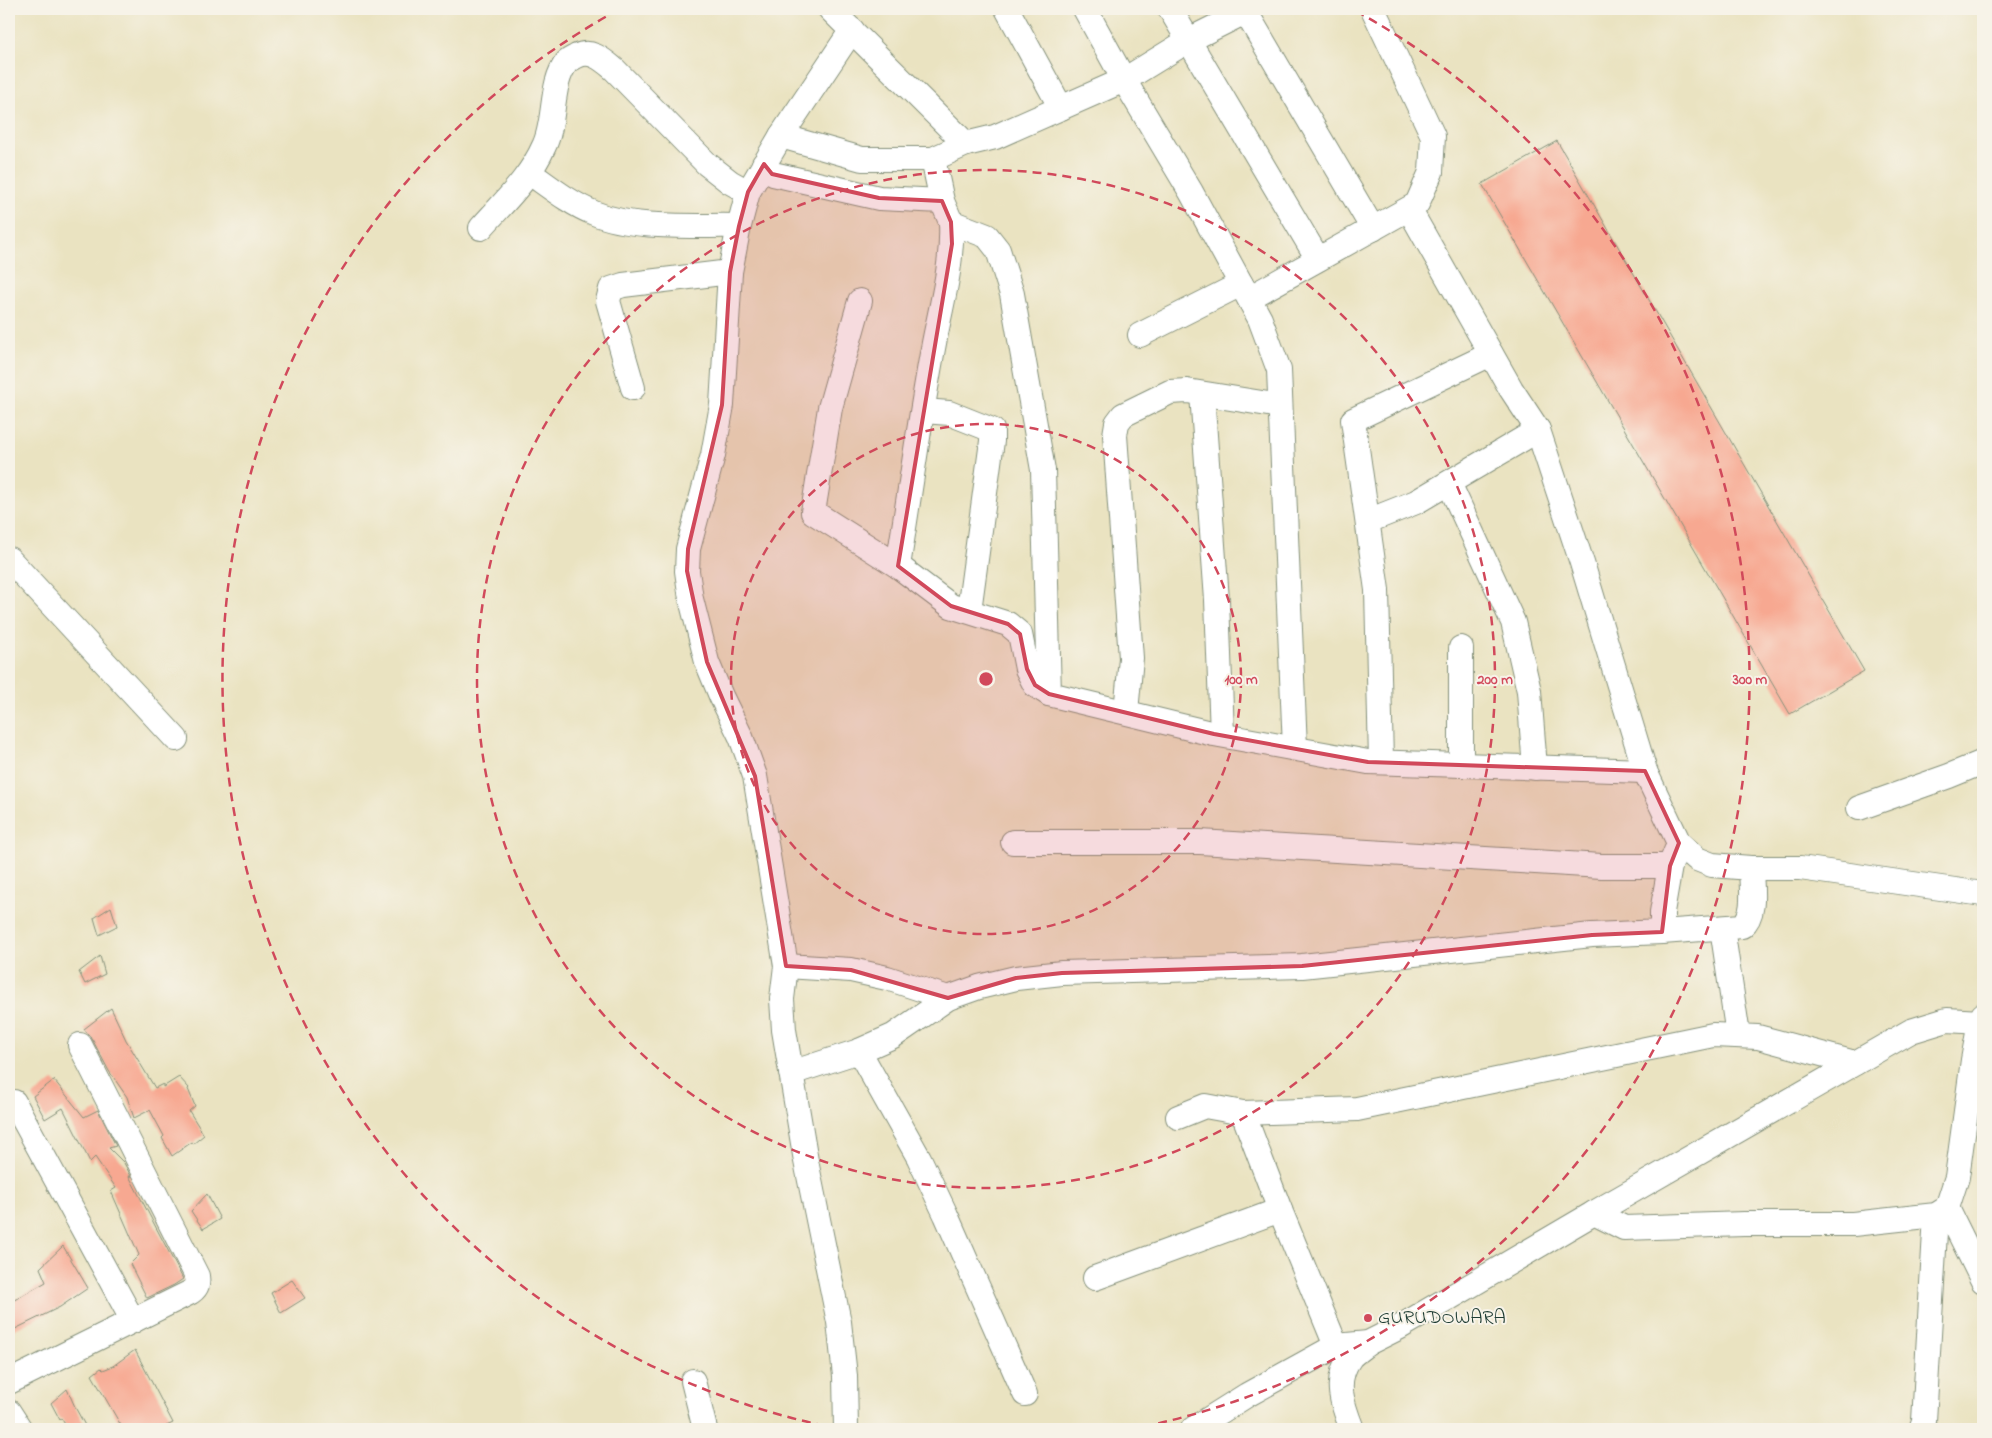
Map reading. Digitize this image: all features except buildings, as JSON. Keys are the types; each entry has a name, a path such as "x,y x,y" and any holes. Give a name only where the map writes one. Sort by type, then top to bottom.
{"street":[{"path":"830,9 966,144"},
{"path":"1007,9 1061,108"},
{"path":"1085,9 1124,80 1191,192 1260,318 1278,370 1295,748"},
{"path":"1170,9 1318,260"},
{"path":"1140,335 1318,260 1417,204 1431,172 1434,136 1373,9"},
{"path":"781,136 862,159 933,159 966,144 995,137 1124,80 1189,40 1247,10 1373,229"},
{"path":"846,1429 845,1376 839,1322 806,1161 784,1030 782,999 786,966 755,776 741,737 707,662 691,599 687,571 688,549 713,455 722,405 730,272 748,192 781,136 852,30"},
{"path":"481,228 530,173 545,145 552,120 560,75 568,61 583,54 597,56 614,69 707,164 730,182 748,192"},
{"path":"898,566 934,342 946,293 952,244 933,159"},
{"path":"764,164 773,174 946,211 987,236 998,250 1012,294 1043,470 1049,694"},
{"path":"530,173 567,199 594,213 622,222 739,226"},
{"path":"1409,209 1538,430 1582,563 1645,771 1679,843 1697,859 1712,865 1751,868 1800,868 1983,894"},
{"path":"633,388 608,301 611,289 623,285 730,272"},
{"path":"860,301 830,408 813,512 898,566 952,606 1008,624 1020,634 1027,669 1036,685 1049,694 1222,735 1368,762 1645,771"},
{"path":"1381,762 1377,590 1353,420 1492,354"},
{"path":"1126,712 1131,658 1115,436 1117,423 1123,415 1170,392 1187,391 1280,406"},
{"path":"1202,394 1217,600 1222,735"},
{"path":"924,411 949,413 992,430 969,611"},
{"path":"1368,522 1416,502 1538,430"},
{"path":"1449,483 1514,622 1529,691 1535,768"},
{"path":"9,559 176,739"},
{"path":"1460,765 1461,648"},
{"path":"1859,808 1983,762"},
{"path":"1013,842 1200,842 1602,866 1670,866"},
{"path":"1662,932 1670,866 1679,843"},
{"path":"792,1073 859,1051 893,1036 948,998 979,987 1016,978 1062,973 1302,966 1592,935 1742,926 1748,921 1752,912 1751,868"},
{"path":"1722,928 1738,1035"},
{"path":"786,966 851,970 887,978 948,998"},
{"path":"1352,1429 1342,1403 1340,1378 1350,1358 1368,1343 1400,1328 1594,1213 1911,1031 1947,1020 1982,1019 1973,1060 1957,1177 1941,1211 1924,1421 1921,1429"},
{"path":"1178,1117 1205,1106 1243,1113 1356,1109 1713,1035 1758,1037 1855,1063"},
{"path":"9,1382 191,1292 196,1288 198,1282 197,1276 80,1045"},
{"path":"859,1051 919,1158 1025,1394"},
{"path":"14,1102 132,1321"},
{"path":"1243,1113 1280,1210 1336,1346"},
{"path":"1095,1278 1280,1210"},
{"path":"1594,1213 1624,1228 1744,1224 1853,1224 1941,1211"},
{"path":"1941,1211 1983,1281"},
{"path":"1194,1429 1246,1395 1336,1346 1368,1343"},
{"path":"693,1381 705,1429"},
{"path":"9,1412 20,1429"}],"highlighted area":[{"path":"764,164 772,174 879,198 942,201 951,222 952,244 898,566 951,606 1008,624 1020,634 1027,669 1035,685 1049,694 1214,734 1368,762 1645,771 1679,843 1670,866 1662,932 1592,935 1302,966 1062,973 1016,978 948,998 851,970 786,966 755,776 707,662 687,571 688,549 722,405 730,272 739,226 748,192"}],"place":[{"name":"GURUDOWARA","path":"1368,1318"}]}
